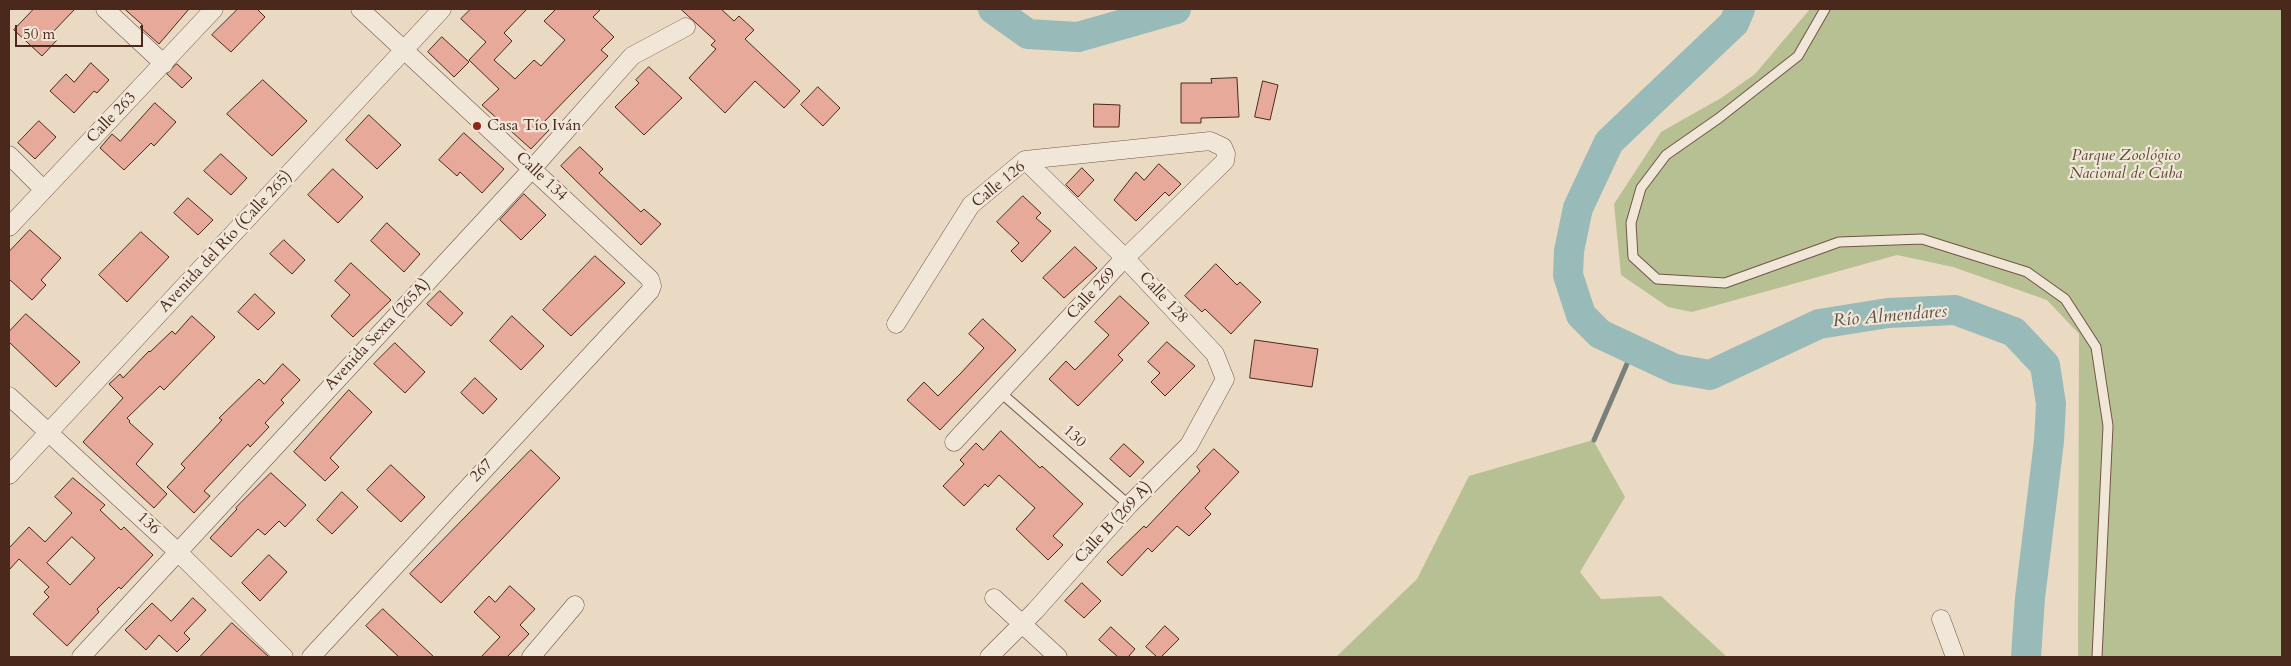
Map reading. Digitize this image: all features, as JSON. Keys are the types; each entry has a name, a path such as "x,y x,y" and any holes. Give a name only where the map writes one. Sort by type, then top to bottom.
{"street":[{"path":"105,9 164,64"},
{"name":"Calle 263","path":"9,227 214,9"},
{"name":"Calle 134","path":"360,9 650,279 652,286"},
{"name":"Avenida del Río (Calle 265)","path":"9,475 442,9"},
{"name":"Avenida Sexta (265A)","path":"81,657 532,169 632,56 686,27"},
{"name":"Calle 126","path":"896,324 971,205 1025,160 1210,142 1223,147"},
{"name":"Calle 269","path":"954,442 1126,258 1225,161 1226,154 1223,147"},
{"path":"9,155 44,190"},
{"name":"Calle 128","path":"1025,160 1126,258 1216,354 1225,379"},
{"name":"267","path":"311,657 650,291 652,286"},
{"name":"Calle B (269 A)","path":"989,657 1035,611 1128,506 1189,445 1225,379"},
{"name":"136","path":"9,396 178,552 284,657"},
{"path":"994,598 1058,657"},
{"path":"531,657 575,605"},
{"path":"1942,620 1955,657"}],"lane":[{"path":"1825,9 1798,56 1719,118 1666,155 1641,188 1631,222 1632,257 1657,278 1725,283 1839,242 1922,239 2027,272 2065,299 2096,347 2108,426 2097,657"},
{"name":"130","path":"1000,392 1128,506"}],"green space":[{"name":"Parque Zoológico Nacional de Cuba","path":"1810,9 2282,9 2282,657 2078,657 2079,334 2047,300 1953,267 1897,255 1692,312 1668,307 1621,275 1614,204 1661,132 1721,98 1755,74"},
{"path":"1593,440 1625,497 1580,572 1601,599 1661,596 1727,657 1336,657 1417,579 1469,476"}],"building":[{"path":"34,9 75,9 51,34 57,40 42,56 14,30"},
{"path":"125,9 189,9 159,44 140,27 142,25"},
{"path":"238,9 257,9 265,17 231,52 212,35"},
{"path":"471,9 527,9 504,33 512,41 494,60 515,79 534,60 541,66 565,40 544,21 556,9 601,9 593,17 614,37 601,50 608,56 542,124 549,130 531,149 482,105 499,89 469,60 486,42 461,19"},
{"path":"681,9 721,9 734,21 739,16 754,30 745,39 800,91 784,108 755,81 725,113 689,78 716,49 711,45 715,41"},
{"path":"442,37 469,62 454,77 428,52"},
{"path":"91,63 109,80 97,93 94,91 74,113 50,91 66,74 74,82"},
{"path":"177,64 192,78 182,88 167,74"},
{"path":"649,67 682,98 644,135 615,107 639,83 636,80"},
{"path":"1237,78 1239,117 1201,118 1201,123 1181,123 1181,83 1212,83 1211,79"},
{"path":"263,80 307,121 272,156 227,114"},
{"path":"1263,81 1278,85 1270,120 1255,117"},
{"path":"818,87 840,108 823,126 801,105"},
{"path":"155,103 176,122 154,146 151,143 124,170 100,148 112,134 120,141"},
{"path":"1094,104 1120,105 1119,127 1094,127"},
{"path":"369,115 401,145 377,169 346,140"},
{"path":"39,121 56,137 35,159 18,143"},
{"path":"464,133 504,169 482,193 460,172 457,176 439,160"},
{"path":"580,147 603,169 599,173 641,212 644,209 661,224 641,245 561,166"},
{"path":"221,154 247,178 231,195 204,171"},
{"path":"1159,164 1181,184 1169,196 1165,192 1136,221 1114,200 1136,172 1144,180"},
{"path":"1082,168 1094,180 1078,197 1066,185"},
{"path":"333,169 363,197 338,223 308,195"},
{"path":"524,194 546,215 521,240 500,220"},
{"path":"1023,196 1041,213 1036,218 1051,231 1022,262 1011,251 1019,243 997,222"},
{"path":"188,198 213,220 198,235 174,213"},
{"path":"387,223 420,254 404,272 371,241"},
{"path":"30,230 61,258 41,280 46,285 32,300 9,279 9,252"},
{"path":"141,232 169,257 127,302 99,275"},
{"path":"284,240 305,260 292,274 270,254"},
{"path":"1075,247 1097,268 1064,298 1043,278"},
{"path":"595,256 625,283 571,336 543,310"},
{"path":"351,263 391,300 353,337 331,316 350,295 335,281"},
{"path":"1216,264 1237,285 1240,282 1261,302 1231,334 1205,309 1202,312 1185,296"},
{"path":"440,291 463,313 451,326 427,304"},
{"path":"255,294 275,313 258,330 238,312"},
{"path":"1120,296 1149,323 1118,355 1123,360 1078,406 1049,379 1066,361 1075,370 1109,335 1095,322"},
{"path":"26,314 80,362 56,387 9,342 9,332"},
{"path":"192,316 215,337 164,390 160,386 127,418 153,444 136,464 167,494 154,508 83,442 123,398 109,384 120,374 123,378 149,351 172,331 175,334"},
{"path":"512,316 544,346 521,370 490,341"},
{"path":"983,319 1016,350 940,430 907,400 924,382 938,396 961,373 984,348 969,334"},
{"path":"1255,340 1318,349 1312,387 1250,378"},
{"path":"1167,342 1195,366 1165,396 1151,382 1160,373 1148,362"},
{"path":"395,343 425,372 405,393 374,364"},
{"path":"283,364 300,380 281,400 284,403 265,423 269,427 250,447 248,444 204,491 210,496 194,513 167,487 185,468 181,464 222,420 219,418 259,379 264,384"},
{"path":"475,378 497,399 483,414 461,393"},
{"path":"349,390 372,412 330,458 339,467 325,481 294,452"},
{"path":"1001,431 1040,468 1042,466 1083,504 1053,536 1063,545 1048,560 1016,529 1035,508 999,475 988,487 985,484 964,506 943,486 964,464 960,460 976,443 983,450"},
{"path":"1124,444 1144,462 1130,477 1110,459"},
{"path":"1214,449 1239,472 1205,508 1211,514 1189,536 1177,526 1152,552 1148,548 1122,576 1107,562 1144,526 1146,528 1200,471 1197,467"},
{"path":"531,450 560,478 441,603 410,574"},
{"path":"391,465 425,497 401,522 367,490"},
{"path":"271,473 306,505 285,527 279,521 265,535 258,529 231,557 210,538 236,508"},
{"path":"73,478 105,505 100,510 121,530 124,527 153,555 121,589 119,587 97,609 99,612 67,646 33,614 49,597 44,592 49,587 19,559 9,570 9,548 29,527 45,542 72,513 55,497","holes":["72,537 95,558 70,585 47,563"]},
{"path":"342,492 358,507 332,534 317,520"},
{"path":"269,555 287,572 260,601 242,583"},
{"path":"1082,583 1101,601 1084,618 1065,601"},
{"path":"510,586 535,609 520,625 529,634 507,657 481,657 500,637 474,612 489,596 495,602"},
{"path":"193,598 206,610 184,633 190,639 177,652 159,635 146,650 125,630 152,603 171,621"},
{"path":"383,609 434,657 399,657 366,626"},
{"path":"232,623 269,657 200,657"},
{"path":"1165,626 1179,639 1161,657 1157,657 1146,647"},
{"path":"1111,627 1135,649 1128,657 1118,657 1099,640"}],"waterway":[{"name":"Río Almendares","path":"993,9 1028,34 1078,37 1176,9"},
{"name":"Río Almendares","path":"1740,9 1734,23 1609,142 1578,208 1569,251 1568,275 1581,315 1600,334 1675,369 1710,375 1819,324 1888,313 1955,310 2014,332 2045,365 2051,404 2049,441 2030,598 2026,657"},
{"path":"1594,440 1633,350"}],"place":[{"name":"Casa Tío Iván","path":"477,126"}]}
